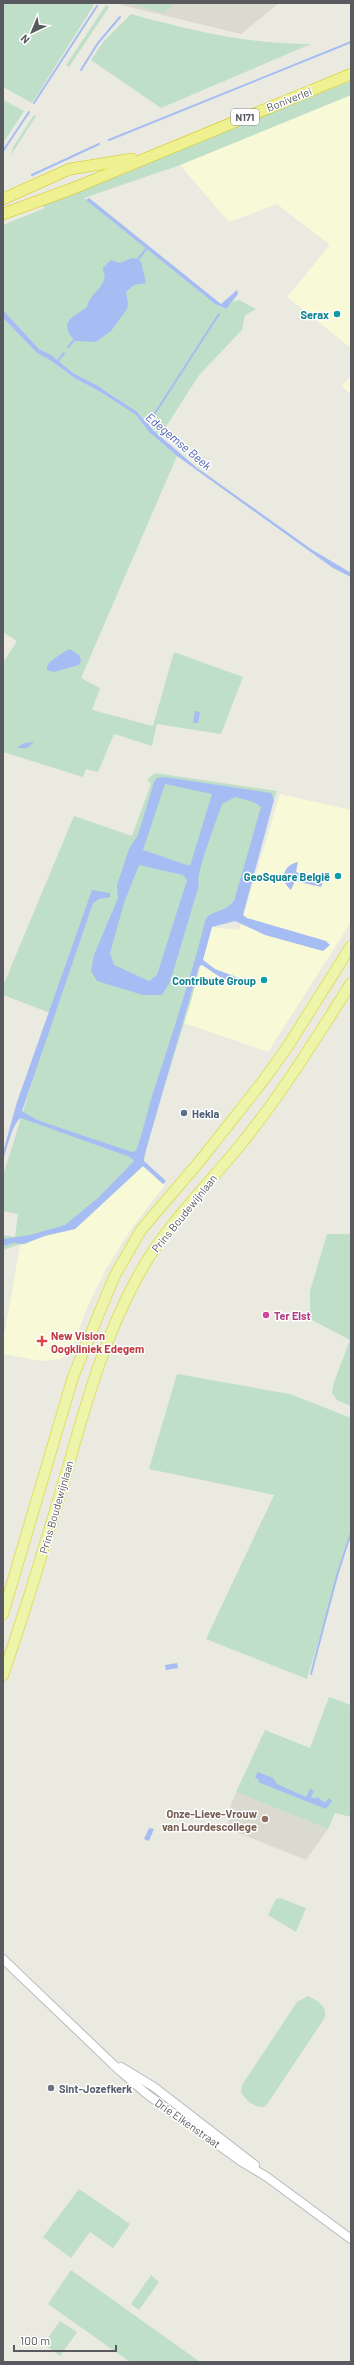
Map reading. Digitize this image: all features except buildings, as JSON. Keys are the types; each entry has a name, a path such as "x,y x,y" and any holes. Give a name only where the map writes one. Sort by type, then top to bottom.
{"highway":[{"name":"Boniverlei","path":"3,214 74,188 351,74"},
{"name":"Boniverlei","path":"3,199 70,169 139,160"}],"main road":[{"name":"Prins Boudewijnlaan","path":"3,1614 73,1376 114,1277 141,1230 209,1150 288,1046 351,946"},
{"name":"Prins Boudewijnlaan","path":"3,1675 35,1580 91,1385 116,1318 138,1275 163,1235 261,1118 301,1061 351,983"}],"street":[{"name":"Drie Eikenstraat","path":"3,1959 114,2063 154,2087 243,2155 267,2177 351,2239"}],"shaded area":[{"path":"3,3 90,3 94,5 32,103 3,87"},
{"path":"123,3 279,3 241,34 121,5"},
{"path":"130,3 175,3 163,13"},
{"path":"106,5 109,7 69,67 66,65"},
{"path":"131,14 198,31 242,39 264,42 311,44 161,108 91,60 103,42"},
{"path":"351,81 351,95 180,165 84,198 215,304 225,309 232,302 239,300 256,309 245,315 242,330 199,375 160,436 140,415 111,394 73,373 39,349 3,310 3,225 45,208 42,205 131,171 141,165"},
{"path":"351,95 351,348 287,297 330,245 277,204 229,222 180,165"},
{"path":"3,100 24,111 3,143"},
{"path":"34,115 36,116 11,155 13,147"},
{"path":"3,318 37,353 50,360 76,379 99,391 136,415 153,436 177,456 81,678 100,688 92,710 153,726 174,652 243,677 221,734 157,724 152,746 114,734 98,772 86,769 83,777 3,752 3,663 17,641 3,632"},
{"path":"351,376 351,395 342,386"},
{"path":"155,773 277,791 233,916 214,913 191,1001 149,1135 143,1166 75,1229 48,1235 3,1250 3,1235 15,1237 18,1214 3,1211 3,1176 53,1014 3,995 3,986 74,816 132,836 151,784 147,780"},
{"path":"280,794 351,810 351,922 268,1052 184,1023 210,927 239,930"},
{"path":"143,1166 165,1185 131,1229 106,1269 89,1303 71,1351 61,1359 42,1361 3,1354 3,1341 20,1246 48,1235 75,1229"},
{"path":"327,1234 351,1234 351,1406 337,1400 332,1393 334,1382 350,1340 310,1319 310,1291"},
{"path":"177,1374 290,1394 351,1418 351,1533 307,1679 206,1639 274,1495 149,1469"},
{"path":"329,1697 351,1705 351,1817 335,1813 328,1829 236,1792 265,1730 310,1748"},
{"name":"Onze-Lieve-Vrouw van Lourdescollege","path":"236,1792 328,1829 306,1860 226,1828 233,1810 230,1808"},
{"path":"280,1898 306,1908 296,1932 268,1915 276,1899"},
{"path":"308,1996 322,2005 325,2011 324,2019 268,2103 264,2107 254,2105 245,2098 241,2092 242,2085 297,2002"},
{"path":"79,2189 130,2224 113,2248 90,2232 71,2258 43,2237"},
{"path":"71,2270 200,2362 130,2362 48,2304"},
{"path":"151,2275 159,2282 139,2310 131,2304"},
{"path":"60,2321 77,2332 60,2356 44,2344"}],"water":[{"path":"89,198 221,304 237,290 238,294 226,309 215,304 86,200"},
{"path":"132,258 138,259 141,262 146,283 134,285 126,292 128,304 127,309 111,331 96,342 75,341 67,329 67,324 69,320 87,307 90,299 102,284 105,277 103,268 111,260 120,263"},
{"path":"3,310 39,349 51,355 73,373 98,386 137,412 154,431 196,467 311,549 351,573 351,577 333,568 177,456 150,433 136,415 99,391 76,379 50,360 37,353 3,318"},
{"path":"70,649 79,655 81,660 79,665 54,672 47,670 47,666 51,662"},
{"path":"195,711 200,712 198,723 193,723"},
{"path":"34,742 27,748 17,748 24,743"},
{"path":"165,777 271,793 274,800 243,915 247,918 326,941 330,945 323,951 265,935 235,921 212,927 203,960 215,969 239,978 240,980 235,984 220,977 202,965 199,966 144,1157 144,1161 166,1181 163,1184 143,1166 75,1229 44,1236 24,1244 13,1243 3,1246 3,1239 30,1235 65,1225 99,1197 134,1161 130,1157 21,1118 15,1125 3,1161 3,1152 17,1102 92,890 110,893 110,897 99,899 93,903 22,1111 37,1120 132,1152 136,1151 188,984 206,918 209,915 231,905 234,901 261,807 254,802 235,797 222,804 203,859 198,880 199,885 170,982 162,995 143,995 97,981 91,971 94,955 118,898 117,885 129,849 138,835 154,782 157,778","holes":["165,784 212,794 190,866 143,850","139,865 183,875 187,880 157,975 149,981 114,965 110,953 124,903"]},
{"path":"298,862 296,872 323,882 321,887 295,881 291,890 287,886 284,873 289,866"},
{"path":"177,1663 178,1668 166,1670 165,1665"},
{"path":"258,1772 273,1778 277,1784 306,1797 310,1789 314,1791 311,1797 315,1799 317,1797 325,1803 329,1798 332,1801 326,1809 258,1782 259,1780 255,1777"},
{"path":"149,1828 154,1829 149,1841 144,1839"}],"waterway":[{"path":"34,103 97,6"},
{"path":"81,70 98,43 120,17"},
{"path":"109,140 351,42"},
{"path":"3,151 29,112"},
{"path":"32,175 99,144"},
{"path":"138,259 147,248"},
{"name":"Edegemse Beek","path":"148,424 219,314"},
{"path":"68,347 74,340"},
{"path":"57,362 64,353"},
{"path":"311,1674 338,1572 351,1533"}],"place":[{"name":"Serax","path":"337,314"},
{"name":"GeoSquare België","path":"338,876"},
{"name":"Contribute Group","path":"264,980"},
{"name":"Hekla","path":"184,1113"},
{"name":"Ter Elst","path":"266,1315"},
{"name":"New Vision Oogkliniek Edegem","path":"42,1341"},
{"name":"Onze-Lieve-Vrouw van Lourdescollege","path":"265,1819"},
{"name":"Sint-Jozefkerk","path":"51,2088"}]}
